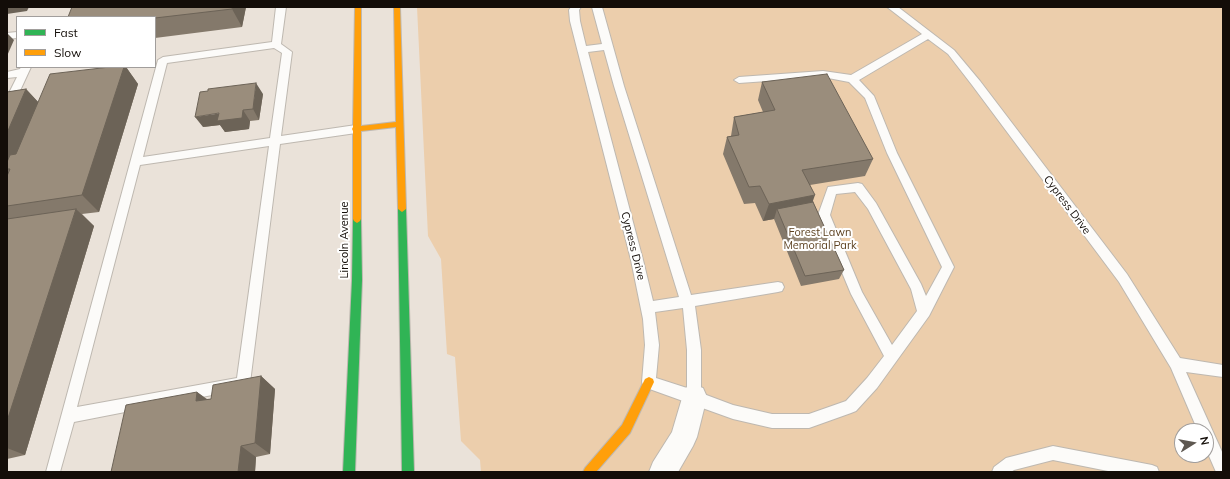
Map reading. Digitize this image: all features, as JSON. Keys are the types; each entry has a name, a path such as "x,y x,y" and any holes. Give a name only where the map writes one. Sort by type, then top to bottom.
{"main road":[{"name":"Lincoln Avenue","path":"349,472 357,280 356,129 358,7"},
{"path":"397,7 408,472"},
{"path":"356,129 400,124"},
{"name":"Cypress Drive","path":"589,472 626,429 649,382"}],"street":[{"path":"663,472 684,437 694,397"}],"lane":[{"path":"276,45 281,7"},
{"name":"Cypress Drive","path":"576,7 574,10 575,21 637,260 650,319 652,345 649,382"},
{"path":"597,7 688,303 694,350 694,397"},
{"name":"Cypress Drive","path":"892,7 951,52 1033,158 1122,278 1176,364 1202,423"},
{"path":"852,79 928,35"},
{"path":"53,472 163,60 276,45 286,52 243,383 68,416"},
{"path":"583,50 608,46"},
{"path":"7,74 25,70"},
{"path":"7,108 25,70"},
{"path":"649,382 733,412 772,421 809,421 851,406 872,383 924,312 948,267 892,153 869,96 852,79 823,74 739,80"},
{"path":"136,162 356,129"},
{"path":"891,356 858,294 824,215 832,190 858,187 872,206 917,288 924,312"},
{"path":"647,308 688,303 778,287"},
{"path":"1176,364 1223,371"},
{"name":"Cypress Drive","path":"1214,450 1223,471"},
{"path":"999,472 1011,463 1053,453 1152,472"}],"green space":[{"name":"Forest Lawn Memorial Park","path":"417,7 1223,7 1223,472 481,472 480,460 461,441 455,357 447,354 441,259 428,236"}],"building":[{"path":"72,7 233,7 232,9 156,18 156,16 68,16"},
{"path":"101,68 124,68 82,195 7,206 7,176 10,169 7,169 7,162 10,155 16,154 50,74"},
{"path":"827,74 873,159 802,170 815,195 769,204 760,186 749,187 727,137 739,135 734,117 775,110 762,82"},
{"path":"256,83 253,109 243,110 242,118 217,121 219,113 195,117 200,92 208,91 208,89"},
{"path":"26,89 7,133 7,92"},
{"path":"813,202 844,270 805,276 777,209"},
{"path":"76,209 7,421 7,219"},
{"path":"261,376 255,443 241,446 238,472 111,472 126,405 197,392 196,401 211,399 213,385"}],"traffic: fast":[{"path":"402,209 408,472"},
{"path":"349,472 357,280 357,219"}],"traffic: slow":[{"path":"357,219 358,7"},
{"path":"397,7 402,209"},
{"path":"356,129 400,124"},
{"path":"589,472 626,429 649,382"}]}
